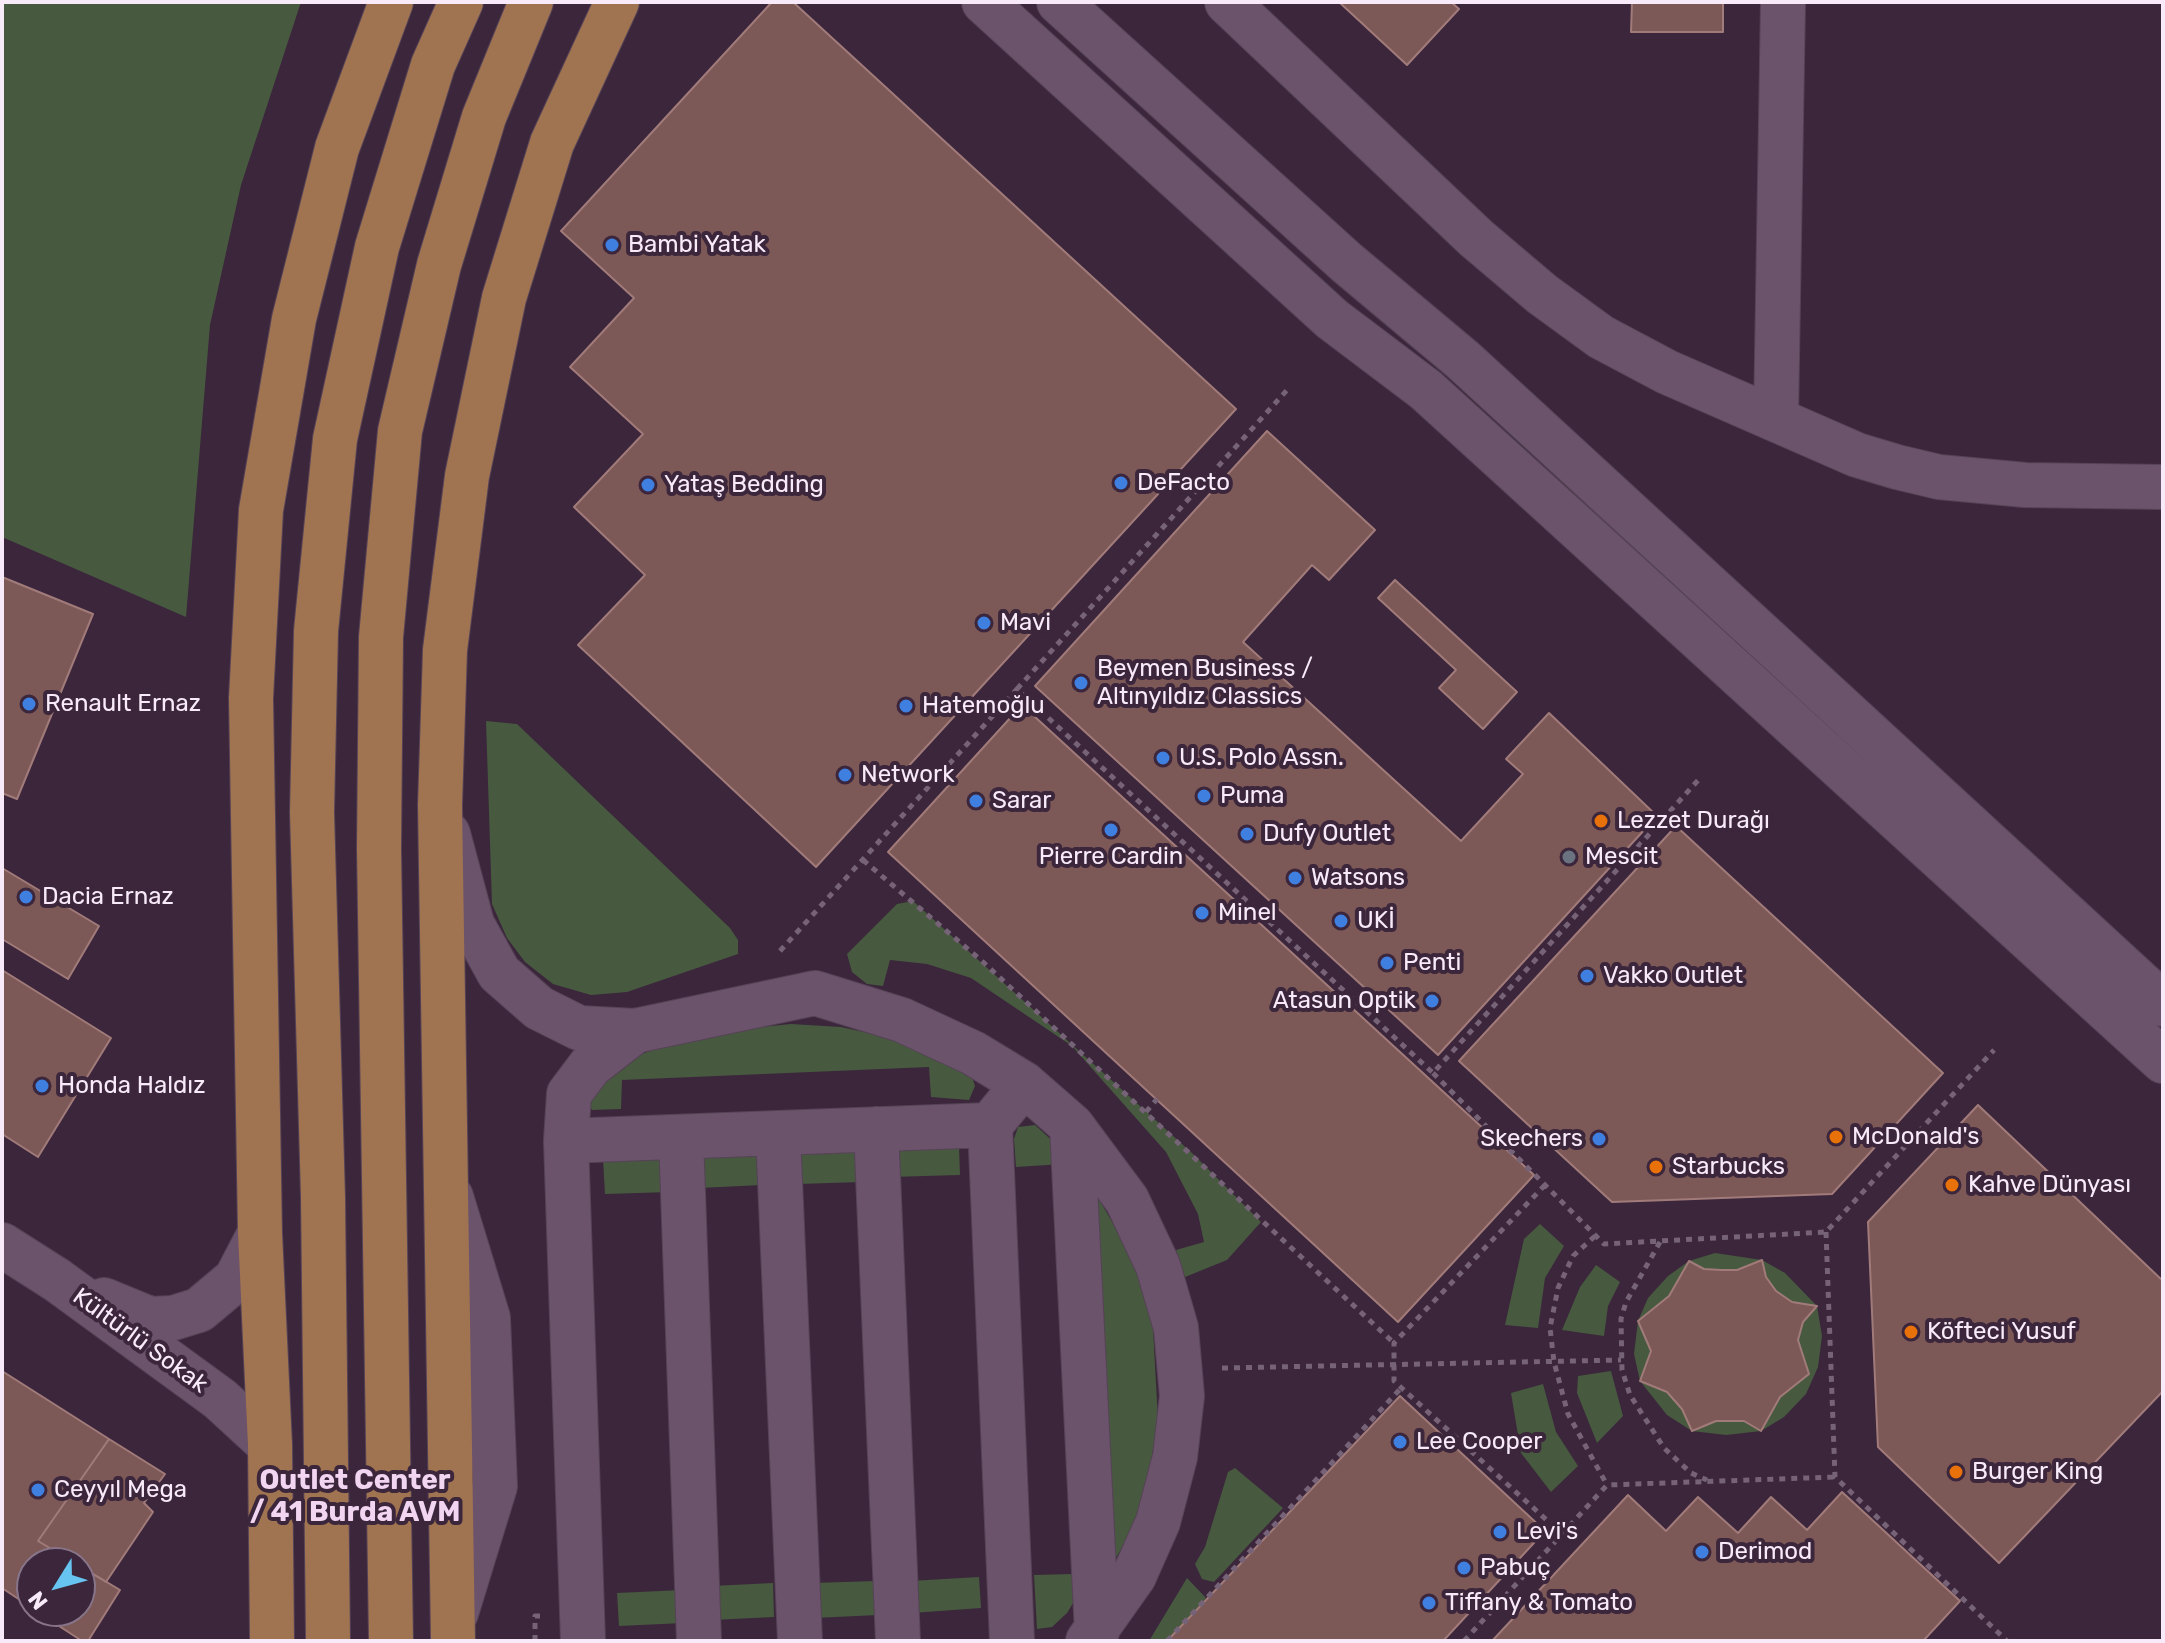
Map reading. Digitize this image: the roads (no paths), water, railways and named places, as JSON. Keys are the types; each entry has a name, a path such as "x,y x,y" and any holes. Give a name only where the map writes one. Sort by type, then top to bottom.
{"main road":[{"path":"272,1641 270,1445 260,1233 251,698 261,510 294,319 333,164 391,2"},
{"path":"328,1641 323,1197 312,812 316,631 335,439 377,247 433,65 461,2"},
{"path":"391,1641 379,848 381,637 400,431 439,265 484,117 531,2"},
{"path":"453,1632 440,805 445,650 465,492 504,298 552,143 617,2"}],"street":[{"path":"984,2 1332,319 1426,390 2163,1061"},
{"path":"1059,2 1346,262 1463,360 2163,1004"},
{"path":"1227,2 1476,238 1542,294 1601,337 1667,372 1857,455 1939,477 2025,485 2163,487"},
{"path":"1776,417 1783,2"},
{"path":"440,805 472,924 499,973 539,1008 579,1028 635,1031 815,993 902,1020 973,1053 1024,1084 1072,1126 1127,1200 1158,1266 1176,1328 1182,1396 1175,1457 1158,1522 1134,1576 1092,1636"},
{"path":"583,1641 566,1141 569,1094 590,1066 635,1031"},
{"path":"1010,1641 990,1125 1024,1084"},
{"path":"566,1141 990,1125"},
{"path":"1072,1126 1092,1636"},
{"path":"876,1129 898,1641"},
{"path":"778,1135 800,1641"},
{"path":"681,1137 699,1641"},
{"path":"57,1280 150,1319 173,1318 199,1310 236,1279 260,1233"},
{"name":"Kültürlü Sokak","path":"2,1245 57,1280 220,1399 270,1445"}],"place":[{"name":"Bambi Yatak","path":"612,245"},
{"name":"DeFacto","path":"1121,483"},
{"name":"Yataş Bedding","path":"648,485"},
{"name":"Mavi","path":"984,623"},
{"name":"Beymen Business / Altınyıldız Classics","path":"1081,683"},
{"name":"Renault Ernaz","path":"29,704"},
{"name":"Hatemoğlu","path":"906,706"},
{"name":"U.S. Polo Assn.","path":"1163,758"},
{"name":"Network","path":"845,775"},
{"name":"Puma","path":"1204,796"},
{"name":"Sarar","path":"976,801"},
{"name":"Lezzet Durağı","path":"1601,821"},
{"name":"Pierre Cardin","path":"1111,830"},
{"name":"Dufy Outlet","path":"1247,834"},
{"name":"Mescit","path":"1569,857"},
{"name":"Watsons","path":"1295,878"},
{"name":"Dacia Ernaz","path":"26,897"},
{"name":"Minel","path":"1202,913"},
{"name":"UKİ","path":"1341,921"},
{"name":"Penti","path":"1387,963"},
{"name":"Vakko Outlet","path":"1587,976"},
{"name":"Atasun Optik","path":"1432,1001"},
{"name":"Honda Haldız","path":"42,1086"},
{"name":"McDonald's","path":"1836,1137"},
{"name":"Skechers","path":"1599,1139"},
{"name":"Starbucks","path":"1656,1167"},
{"name":"Kahve Dünyası","path":"1952,1185"},
{"name":"Köfteci Yusuf","path":"1911,1332"},
{"name":"Lee Cooper","path":"1400,1442"},
{"name":"Burger King","path":"1956,1472"},
{"name":"Ceyyıl Mega","path":"38,1490"},
{"name":"Levi's","path":"1500,1532"},
{"name":"Derimod","path":"1702,1552"},
{"name":"Pabuç","path":"1464,1568"},
{"name":"Tiffany & Tomato","path":"1429,1603"}],"district":[{"name":"Outlet Center / 41 Burda AVM","path":"355,1497"}]}
